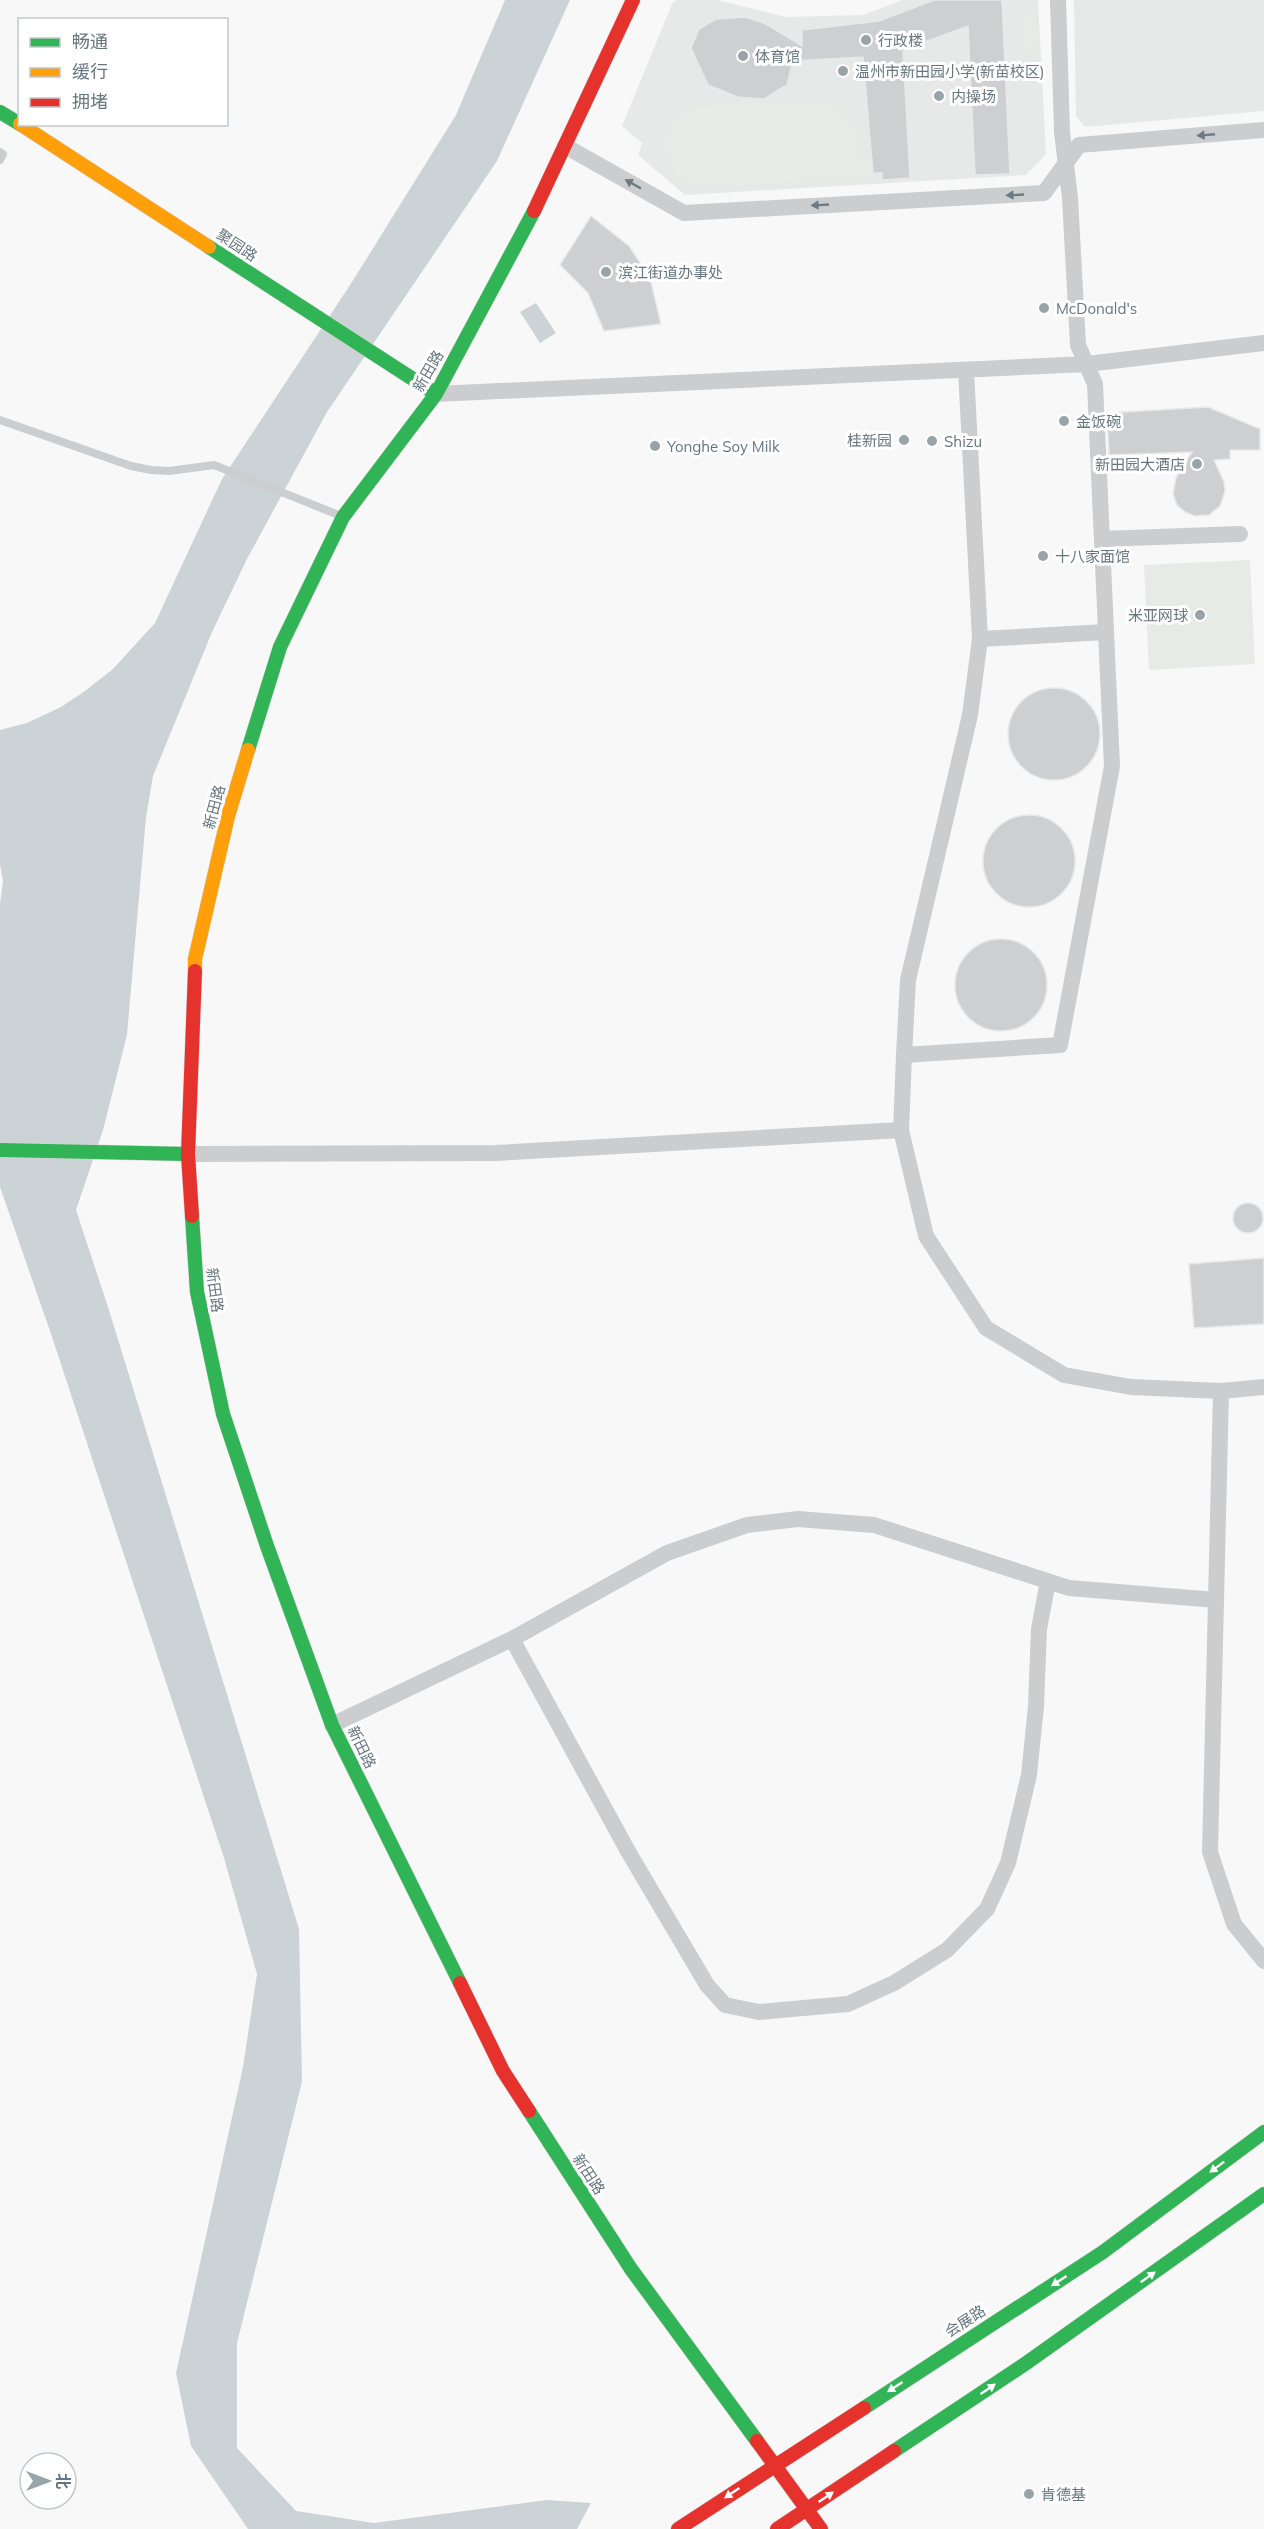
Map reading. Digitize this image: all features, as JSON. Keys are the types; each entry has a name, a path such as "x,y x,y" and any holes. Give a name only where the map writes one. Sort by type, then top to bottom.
{"street":[{"name":"新田路","path":"633,0 541,199 436,394 343,517 280,646 228,816 195,959 188,1154 197,1292 223,1414 267,1546 333,1725 503,2071 631,2269 821,2529"},
{"path":"904,1055 1060,1045 1112,766 1095,384 1078,345 1070,198 1062,132 1058,0"},
{"name":"聚园路","path":"0,112 18,123"},
{"name":"聚园路","path":"23,126 436,394"},
{"path":"565,146 684,213 1044,193 1079,145 1264,130"},
{"path":"436,394 1087,364 1264,343"},
{"path":"966,370 980,639 970,716 908,980 904,1055 901,1130 926,1236 986,1328 1064,1375 1131,1387 1221,1391 1264,1387"},
{"path":"1102,539 1240,534"},
{"path":"980,639 1106,632"},
{"path":"3,1150 188,1154 495,1153 901,1130"},
{"path":"1221,1391 1210,1852 1234,1924 1264,1961"},
{"path":"333,1725 512,1640 667,1553 747,1525 798,1519 874,1525 1069,1588 1216,1600"},
{"path":"512,1640 628,1853 706,1985 725,2005 759,2012 848,2004 894,1983 947,1950 987,1909 1008,1863 1029,1775 1036,1706 1039,1629 1048,1581"},
{"name":"会展路","path":"678,2529 1103,2252 1264,2132"},
{"path":"777,2529 1025,2364 1264,2194"}],"lane":[{"path":"0,152 3,154 0,160"},
{"path":"0,420 131,466 151,470 181,470 214,465 285,496 343,517"}],"shaded area":[{"path":"505,0 570,0 497,161 327,412 247,559 212,632 153,776 146,817 127,1035 103,1130 76,1210 109,1310 299,1929 302,2082 237,2343 237,2448 296,2511 374,2523 547,2500 591,2503 577,2529 248,2529 191,2446 176,2373 243,2067 257,1974 224,1858 51,1334 0,1187 0,904 3,881 0,864 0,730 27,723 61,707 85,691 113,669 155,623 222,479 352,282 456,115"},
{"name":"温州市新田园小学(新苗校区)","path":"677,0 717,0 786,17 863,15 902,0 1038,0 1046,154 1026,175 685,195 638,155 642,143 622,126 672,4"},
{"path":"1074,0 1264,0 1264,111 1085,127 1076,116"},
{"path":"1035,14 1037,51 1021,52 1020,15"},
{"path":"820,99 838,107 857,131 854,157 870,157 870,178 697,188 677,177 667,162 664,137 676,116 696,106"},
{"path":"536,303 556,333 540,343 520,312"},
{"name":"米亚网球","path":"1250,560 1255,664 1149,670 1144,565"}],"building":[{"path":"934,0 1002,0 1010,174 975,175 968,26 903,50 910,178 882,180 882,173 873,173 863,57 793,61 787,85 764,99 738,97 708,85 691,48 699,29 716,19 745,17 766,24 802,46 802,30 879,21"},
{"name":"滨江街道办事处","path":"591,216 629,246 650,278 661,324 604,331 588,293 560,265"},
{"name":"新田园大酒店","path":"1208,407 1260,429 1260,450 1230,450 1230,459 1214,460 1224,482 1225,491 1220,506 1209,515 1195,516 1185,512 1177,505 1173,494 1176,478 1192,452 1109,455 1107,413"},
{"path":"1054,688 1072,692 1086,702 1096,716 1100,734 1096,752 1086,766 1072,776 1054,780 1036,776 1022,766 1012,752 1008,734 1012,716 1022,702 1036,692"},
{"path":"1029,815 1047,819 1061,829 1071,843 1075,861 1071,879 1061,893 1047,903 1029,907 1011,903 997,893 987,879 983,861 987,843 997,829 1011,819"},
{"path":"1001,939 1018,943 1033,953 1043,968 1047,985 1043,1002 1033,1017 1018,1027 1001,1031 984,1027 969,1017 959,1002 955,985 959,968 969,953 984,943"},
{"path":"1248,1203 1259,1207 1263,1218 1259,1229 1248,1233 1237,1229 1233,1218 1237,1207"},
{"path":"1264,1258 1264,1324 1194,1328 1189,1264"}],"traffic: fast":[{"path":"0,112 18,123"},
{"path":"248,750 280,647 343,517 436,394 534,211"},
{"path":"209,247 436,394"},
{"path":"0,1150 188,1154"},
{"path":"192,1216 197,1292 223,1414 267,1546 332,1725 460,1983"},
{"path":"529,2111 631,2269 757,2441"},
{"path":"864,2408 1103,2252 1264,2132"},
{"path":"894,2451 1025,2364 1264,2194"}],"traffic: slow":[{"path":"23,126 209,247"},
{"path":"195,971 195,959 228,816 248,750"}],"traffic: jam":[{"path":"534,211 633,0"},
{"path":"192,1216 188,1154 195,971"},
{"path":"460,1983 503,2071 529,2111"},
{"path":"678,2529 864,2408"},
{"path":"757,2441 821,2529"},
{"path":"777,2529 894,2451"}],"place":[{"name":"行政楼","path":"866,40"},
{"name":"体育馆","path":"743,56"},
{"name":"温州市新田园小学(新苗校区)","path":"843,71"},
{"name":"内操场","path":"939,96"},
{"name":"滨江街道办事处","path":"606,272"},
{"name":"McDonald's","path":"1044,308"},
{"name":"金饭碗","path":"1064,421"},
{"name":"桂新园","path":"904,440"},
{"name":"Shizu","path":"932,441"},
{"name":"Yonghe Soy Milk","path":"655,446"},
{"name":"新田园大酒店","path":"1197,464"},
{"name":"十八家面馆","path":"1043,556"},
{"name":"米亚网球","path":"1200,615"},
{"name":"肯德基","path":"1029,2494"}]}
